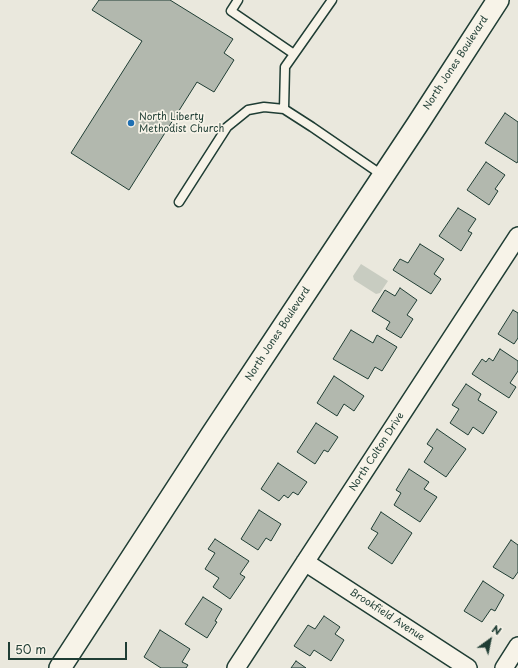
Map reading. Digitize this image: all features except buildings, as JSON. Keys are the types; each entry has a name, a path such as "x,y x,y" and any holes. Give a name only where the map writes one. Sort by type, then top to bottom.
{"street":[{"name":"North Jones Boulevard","path":"60,668 498,0"},
{"name":"North Colton Drive","path":"236,668 518,236"},
{"name":"Brookfield Avenue","path":"305,562 468,668"},
{"path":"504,668 518,646"}],"lane":[{"path":"238,0 231,11 294,54"},
{"path":"284,109 285,67 332,0"},
{"path":"179,202 227,127 248,110 264,107 284,109 383,176"}],"shaded area":[{"path":"361,264 388,281 380,293 376,294 354,280 353,276"}],"place":[{"name":"North Liberty Methodist Church","path":"131,123"}]}
